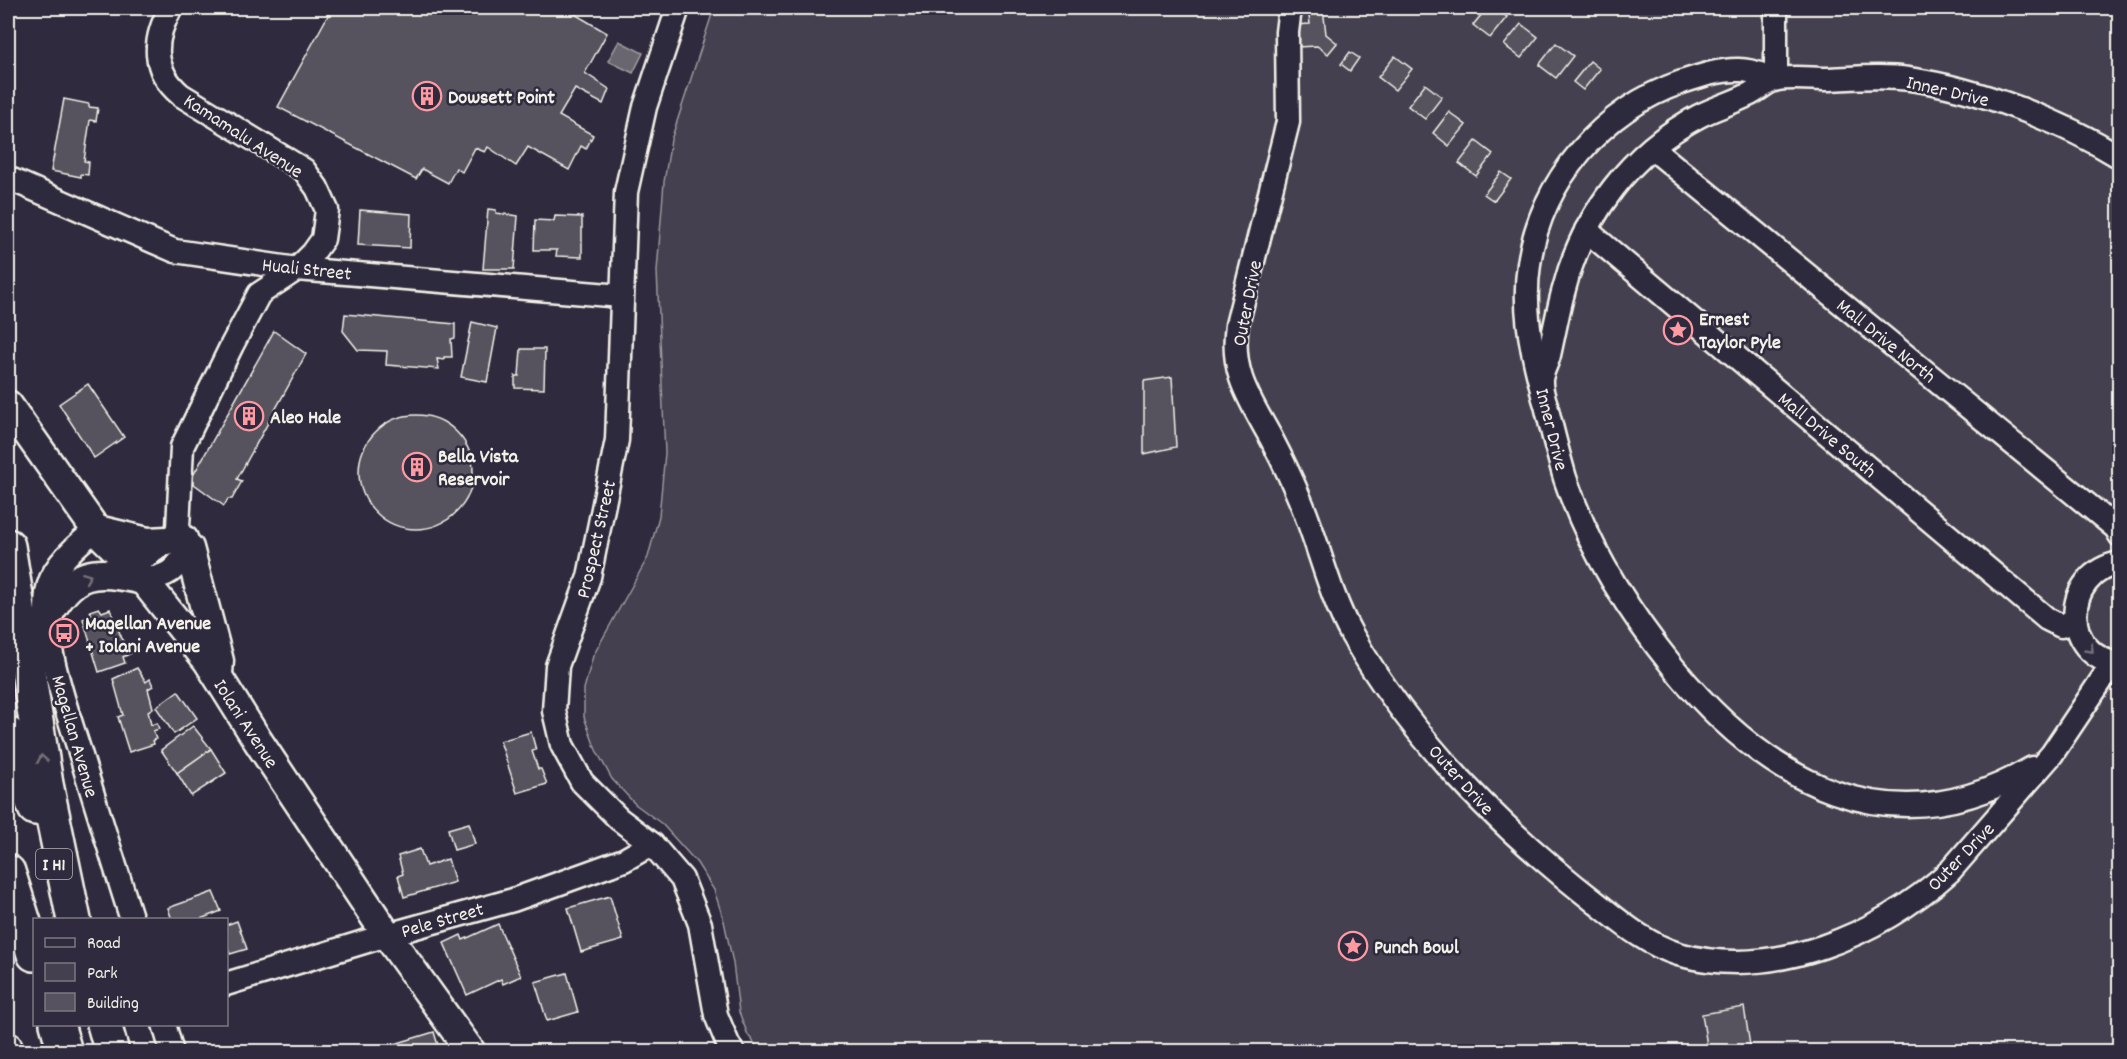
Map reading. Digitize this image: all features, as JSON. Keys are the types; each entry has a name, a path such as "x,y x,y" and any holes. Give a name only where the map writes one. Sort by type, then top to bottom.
{"highway":[{"path":"8,546 46,784 73,918"},
{"name":"I H1","path":"8,734 72,918"},
{"name":"I H1","path":"8,872 33,951"},
{"path":"58,1026 65,1052"},
{"path":"105,1026 112,1052"}],"main road":[{"name":"Iolani Avenue","path":"8,405 96,530 138,574 208,662 387,935 471,1052"},
{"path":"96,530 148,542 178,544 219,661 218,678"},
{"path":"47,617 67,588 84,576 96,573 138,574"}],"street":[{"name":"Kamamalu Avenue","path":"171,8 158,37 160,65 170,86 304,170 317,188 327,210 323,239 313,253 297,269 259,294 182,447 178,544"},
{"name":"Prospect Street","path":"678,8 645,107 626,192 617,440 589,577 557,666 554,711 562,746 582,782 619,819 652,844 682,879 700,924 716,1015 733,1052"},
{"name":"Outer Drive","path":"1290,8 1287,32 1288,122 1237,325 1235,339 1237,368 1245,390 1289,473 1351,633 1379,678 1417,728 1496,817 1575,886 1659,948 1701,959 1722,962 1765,961 1827,945 1881,921 1913,902 1950,871 2052,754 2116,664"},
{"path":"1540,382 1526,310 1529,264 1533,241 1550,198 1574,159 1620,114 1648,96 1670,86 1701,76 1742,70 1776,79 1776,8"},
{"name":"Inner Drive","path":"2052,754 2013,779 1992,789 1947,801 1900,805 1877,803 1834,793 1797,777 1761,754 1723,723 1688,686 1639,622 1608,574 1592,545 1571,494 1557,451 1540,382 1549,355 1553,328 1567,276 1586,230 1614,188 1652,148 1697,117 1747,96 1776,79 1906,78 1936,84 2042,117 2078,133 2120,157"},
{"name":"Mall Drive North","path":"1652,148 2116,528 2120,535"},
{"name":"Huali Street","path":"8,178 175,251 297,269 621,296"},
{"name":"Mall Drive South","path":"1586,230 2047,620 2061,626 2075,620"},
{"name":"Magellan Avenue","path":"96,530 69,552 51,580 47,592 47,617 51,649 66,708 131,918"},
{"path":"138,574 162,577 179,565 178,544"},
{"path":"2116,664 2098,657 2087,647 2079,635 2075,620 2075,606 2083,586 2098,571 2117,560"},
{"name":"Pele Street","path":"228,983 513,900 624,860 652,844"},
{"path":"165,1026 172,1052"}],"green space":[{"path":"714,8 2119,8 2119,1051 761,1051 748,1035 739,1012 733,963 724,921 714,890 697,863 662,824 635,804 612,779 596,750 584,717 584,689 593,656 648,557 659,516 665,453 657,271 664,182 671,140"}],"shaded area":[{"path":"619,41 643,53 633,73 608,61"}],"building":[{"name":"Dowsett Point","path":"332,8 563,8 568,10 607,33 585,73 609,89 603,104 575,89 559,116 593,135 586,149 581,146 569,170 528,147 516,166 488,147 485,152 475,148 462,172 456,168 448,183 422,169 416,179 278,107"},
{"path":"1308,8 1323,8 1326,34 1337,43 1328,54 1317,46 1296,47 1294,25 1310,24"},
{"path":"1487,8 1495,8 1507,17 1490,38 1473,25"},
{"path":"1521,24 1538,37 1521,58 1504,45"},
{"path":"1556,43 1573,56 1556,78 1539,65"},
{"path":"1350,52 1359,58 1350,71 1341,64"},
{"path":"1395,56 1412,69 1395,90 1378,77"},
{"path":"1590,61 1600,69 1583,90 1573,82"},
{"path":"1425,84 1442,97 1425,119 1408,106"},
{"path":"64,99 98,108 96,121 90,120 84,161 89,162 88,175 81,174 81,177 51,171"},
{"path":"1449,112 1466,125 1449,146 1433,133"},
{"path":"1476,141 1493,154 1476,176 1459,163"},
{"path":"1501,172 1511,179 1494,201 1484,194"},
{"path":"488,209 496,210 496,213 518,216 514,269 483,269"},
{"path":"360,210 411,214 410,248 358,245"},
{"path":"555,216 582,217 582,257 556,256 557,250 534,250 535,220 554,221"},
{"path":"345,314 455,324 455,338 451,339 452,357 444,357 444,360 437,359 439,369 386,365 387,351 358,350 343,331"},
{"path":"472,322 497,328 487,382 461,377"},
{"name":"Aleo Hale","path":"274,331 306,354 237,479 242,481 232,499 228,499 224,506 190,481"},
{"path":"521,349 545,349 544,389 515,388 515,376 519,376"},
{"path":"1172,377 1176,447 1144,454 1144,381"},
{"path":"88,384 124,437 94,458 59,404"},
{"name":"Bella Vista Reservoir","path":"416,415 438,420 456,432 468,450 473,472 468,494 456,512 438,524 416,529 394,524 376,512 364,494 359,472 364,450 376,432 394,420"},
{"path":"99,608 102,612 110,609 125,646 134,643 138,650 123,657 125,663 99,672 83,619 92,616 90,611"},
{"path":"137,668 146,682 150,679 153,686 148,689 153,708 148,711 151,725 157,723 159,729 153,731 156,739 153,740 154,744 129,752 118,717 123,715 113,679"},
{"path":"178,691 197,718 174,734 156,707"},
{"path":"193,726 211,749 177,773 161,750"},
{"path":"531,732 536,750 532,751 538,769 541,769 547,784 517,793 500,741"},
{"path":"211,749 226,773 191,796 177,773"},
{"path":"469,823 475,844 454,850 448,829"},
{"path":"420,849 426,866 448,859 455,882 404,897 398,876 403,874 398,856"},
{"path":"213,892 221,911 203,918 171,918 168,908"},
{"path":"610,896 623,940 581,952 568,908"},
{"path":"237,921 247,949 230,954 228,924"},
{"path":"498,924 521,976 503,984 501,979 467,995 444,943 461,935 463,940"},
{"path":"567,973 578,1012 547,1021 535,982"},
{"path":"1744,1007 1751,1052 1708,1052 1702,1014"},
{"path":"434,1032 440,1052 368,1052"}],"place":[{"name":"Dowsett Point","path":"427,96"},
{"name":"Ernest Taylor Pyle","path":"1678,330"},
{"name":"Aleo Hale","path":"249,416"},
{"name":"Bella Vista Reservoir","path":"417,467"},
{"name":"Magellan Avenue + Iolani Avenue","path":"64,633"},
{"name":"Punch Bowl","path":"1353,946"}]}
